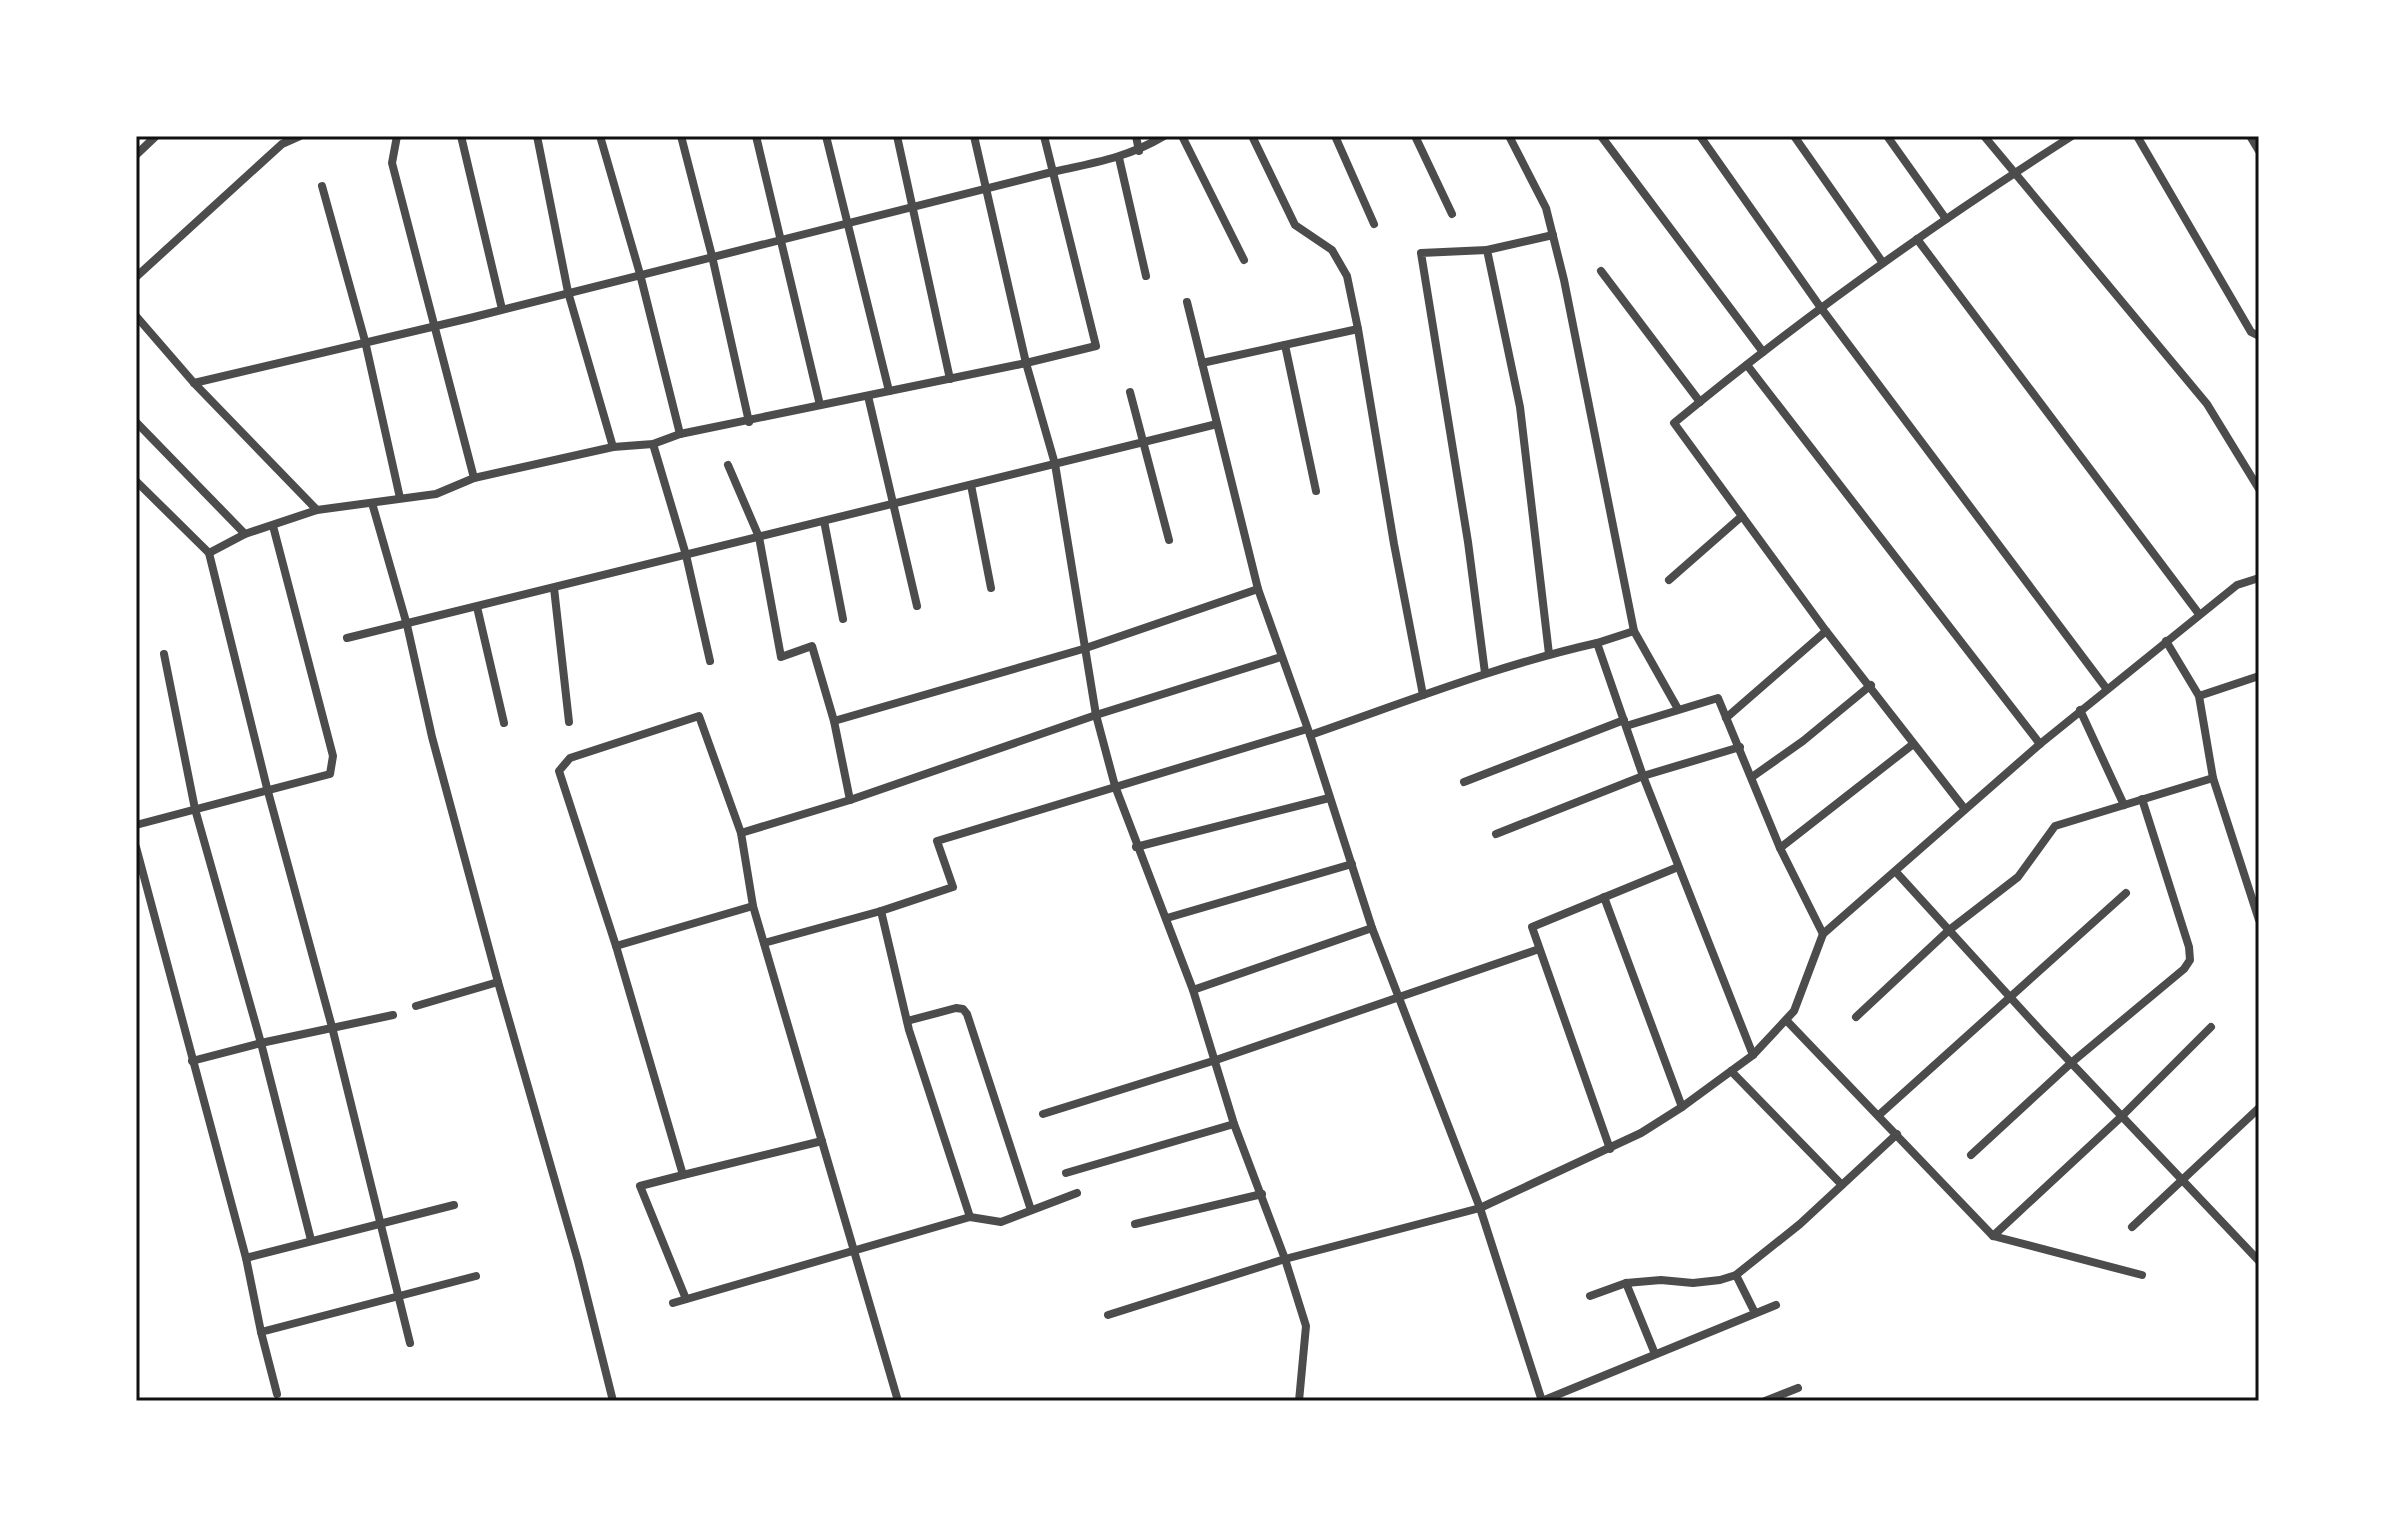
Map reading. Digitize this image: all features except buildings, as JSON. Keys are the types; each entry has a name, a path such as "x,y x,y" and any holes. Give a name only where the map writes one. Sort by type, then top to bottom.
{"street":[{"path":"136,277 282,144 299,136"},
{"path":"397,136 392,163 474,478"},
{"path":"461,136 502,309"},
{"path":"537,136 568,292 613,447"},
{"path":"600,136 640,274 680,434"},
{"path":"681,136 712,256 749,422"},
{"path":"756,136 820,405"},
{"path":"826,136 889,391"},
{"path":"897,136 950,379"},
{"path":"974,136 1026,363 1055,464 1096,715 1115,786 1193,990 1234,1124 1262,1194 1306,1326 1299,1401"},
{"path":"209,553 245,534 317,510 436,494 474,478 613,447 653,444 680,434 749,422 1096,346 1044,136"},
{"path":"1136,136 1139,151"},
{"path":"194,383 1119,158 1139,151 1164,136"},
{"path":"1182,136 1244,260"},
{"path":"1252,136 1295,225 1332,250 1347,276 1423,695"},
{"path":"1335,136 1374,224"},
{"path":"1415,136 1452,214"},
{"path":"1509,136 1546,208 1553,235 1634,631 1678,709"},
{"path":"1601,136 1763,352"},
{"path":"1700,136 1821,308 2106,688"},
{"path":"1794,136 1883,263"},
{"path":"1887,136 1946,219"},
{"path":"1984,136 2207,404 2259,489"},
{"path":"1964,808 1826,631 1674,423 1883,263 2072,136"},
{"path":"2137,136 2251,332 2259,336"},
{"path":"2250,136 2259,151"},
{"path":"136,155 152,137"},
{"path":"1119,158 1146,276"},
{"path":"322,186 365,341 400,498"},
{"path":"1485,673 1468,542 1421,253 1487,250 1553,235"},
{"path":"1917,239 2199,614"},
{"path":"1487,250 1520,407 1549,654"},
{"path":"1601,271 1700,402"},
{"path":"1187,302 1258,589 1372,928 1480,1208 1542,1401 1776,1305"},
{"path":"136,316 194,383 317,510"},
{"path":"1202,363 1358,329"},
{"path":"1285,345 1316,491"},
{"path":"1747,365 2040,744"},
{"path":"1130,392 1169,540"},
{"path":"868,396 917,606"},
{"path":"136,422 245,534"},
{"path":"347,638 1217,424"},
{"path":"653,444 686,555 710,661"},
{"path":"728,465 759,537 781,657 812,646 834,721 850,800"},
{"path":"136,481 209,553 410,1343"},
{"path":"971,485 991,588"},
{"path":"372,503 407,625 432,737 578,1261 613,1401"},
{"path":"1669,580 1742,516"},
{"path":"824,521 843,619"},
{"path":"136,825 267,788 330,774 333,756 273,526"},
{"path":"1108,1315 1285,1259 1480,1208 1610,1149 1682,1107 1753,1055 1787,1021 1794,1011 1823,934 1896,872 1964,808 2106,688 2237,585 2259,578"},
{"path":"554,588 569,722"},
{"path":"834,721 1083,649 1258,589"},
{"path":"477,607 504,723"},
{"path":"764,943 881,911 953,887 937,841 1115,786 1308,732 1485,673 1634,631"},
{"path":"1726,718 1826,631"},
{"path":"2166,641 2199,696 2213,778 2259,920"},
{"path":"1597,643 1643,776 1753,1055"},
{"path":"164,654 195,809 261,1043 311,1240"},
{"path":"741,833 850,800 1096,715 1281,657"},
{"path":"2199,696 2259,676"},
{"path":"1752,777 1803,741 1871,685"},
{"path":"1464,782 1625,723 1718,698 1780,848 1823,934"},
{"path":"2080,710 2124,805"},
{"path":"683,1175 616,946 559,771 570,758 699,716 741,833 753,906 898,1401"},
{"path":"1780,848 1912,745"},
{"path":"1496,834 1643,776 1740,747"},
{"path":"1856,1017 1948,931 2018,877 2055,826 2213,778"},
{"path":"1136,847 1329,798"},
{"path":"1971,1155 2071,1063 2184,969 2190,960 2189,947 2142,799"},
{"path":"136,847 246,1258 277,1394"},
{"path":"1167,918 1352,864"},
{"path":"1610,1149 1532,927 1678,867"},
{"path":"1896,872 2121,1117 2259,1261"},
{"path":"1879,1115 2126,893"},
{"path":"1604,897 1682,1107"},
{"path":"616,946 753,906"},
{"path":"881,911 907,1021 970,1217"},
{"path":"1193,990 1372,928"},
{"path":"1043,1114 1216,1060 1539,949"},
{"path":"416,1006 498,982"},
{"path":"907,1021 956,1008 963,1009 967,1014 1031,1210"},
{"path":"192,1061 393,1015"},
{"path":"1787,1021 1993,1236 2142,1275"},
{"path":"1993,1236 2121,1117 2211,1027"},
{"path":"1731,1071 1842,1185"},
{"path":"2132,1227 2259,1108"},
{"path":"1066,1173 1234,1124"},
{"path":"1590,1296 1626,1283 1661,1280 1693,1283 1736,1275 1800,1224 1897,1134"},
{"path":"686,1299 640,1186 822,1141"},
{"path":"673,1303 970,1217 1001,1222 1077,1193"},
{"path":"1135,1224 1262,1194"},
{"path":"246,1258 454,1205"},
{"path":"1736,1275 1755,1313"},
{"path":"261,1332 476,1276"},
{"path":"1626,1283 1655,1354"},
{"path":"1765,1401 1798,1388"}]}
